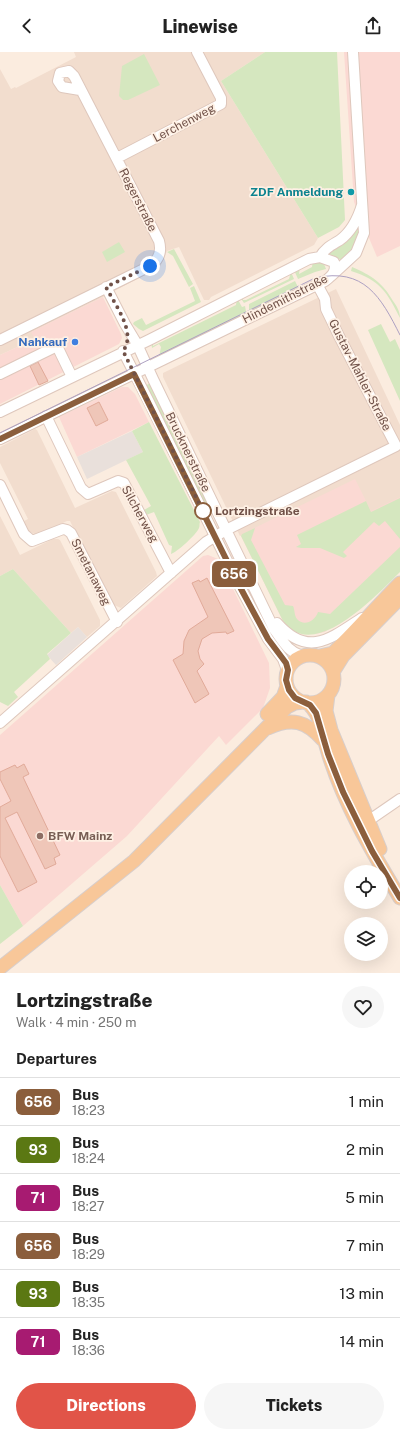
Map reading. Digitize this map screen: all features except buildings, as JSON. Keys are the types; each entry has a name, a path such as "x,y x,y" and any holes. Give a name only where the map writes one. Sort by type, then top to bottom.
{"main road":[{"path":"400,584 370,613 360,627 333,653 320,656 308,654 293,661 288,670 286,680 287,686 292,694 305,702 316,713 324,741 343,792 372,851 400,898"},
{"path":"333,672 343,656 400,598"},
{"path":"320,656 328,663 333,672 334,684 328,695 326,711 331,730 400,895"},
{"path":"99,890 213,769 280,702 287,686"},
{"path":"0,968 134,861 290,705 318,701 328,695"},
{"path":"264,730 283,722 296,722 312,728 324,741"}],"street":[{"name":"Lerchenweg","path":"117,158 221,104 221,98 197,52"},
{"path":"331,276 348,261 360,247 364,233 353,52"},
{"name":"Regerstraße","path":"0,340 154,264 161,249 159,241 117,158 80,90"},
{"path":"320,257 327,248 340,240 349,231 362,205"},
{"name":"Hindemithstraße","path":"0,412 123,351 149,340 309,259 320,257 334,262 334,270 331,276 317,284 46,416 0,440"},
{"name":"Gustav-Mahler-Straße","path":"226,530 396,446 339,336 326,309 325,299 317,284"},
{"path":"106,287 124,324 138,344 149,367"},
{"path":"124,324 127,343 123,351 134,374"},
{"path":"132,335 149,340"},
{"path":"0,374 57,346 72,377"},
{"name":"Brucknerstraße","path":"149,367 152,379 274,629 287,648 302,656"},
{"name":"Brucknerstraße","path":"134,374 240,587 268,639 283,659 288,670"},
{"name":"Silcherweg","path":"46,416 81,488 88,494 118,481 124,483 171,573"},
{"name":"Smetanaweg","path":"0,485 24,534 32,541 62,529 71,533 117,622"},
{"path":"2,716 117,622 171,573 215,536 226,530"},
{"path":"262,602 274,620 287,634 296,640 311,643 322,642 334,637 370,613"},
{"path":"368,821 400,799"}],"shaded area":[{"path":"74,52 265,52 221,81 318,238 314,245 211,297 209,300 204,300 179,247 167,251 160,267 32,332 35,339 0,355 0,69 11,89 16,88 76,57"},
{"path":"344,52 400,52 400,246 377,257 354,202"},
{"path":"336,289 400,425 400,498 371,512 276,518 240,536 163,377 163,373"},
{"path":"103,297 121,334 122,338 119,344 0,404 0,355 35,339 31,332"},
{"path":"122,387 128,387 135,394 149,422 77,457 59,417"},
{"path":"35,429 37,430 75,508 112,491 116,492 156,572 157,576 121,608 114,605 106,595 70,521 36,535 27,530 22,522 28,519 0,463 0,447"},
{"path":"132,431 143,452 87,479 77,457"},
{"path":"355,479 371,511 400,497 400,564 325,632 315,634 300,633 290,628 282,619 241,536 242,534"},
{"path":"0,516 20,555 53,539 60,540 100,620 100,626 87,637 78,627 71,633 13,569 0,576"},
{"path":"208,555 218,559 221,564 269,663 270,688 263,708 226,745 219,736 127,836 23,926 0,885 0,735 203,556"},
{"path":"78,627 87,637 56,665 47,655"}],"green space":[{"path":"265,52 337,52 345,220 339,227 318,238 221,81"},
{"path":"144,54 160,85 128,100 123,100 119,96 122,66"},
{"path":"359,223 361,224 355,247 342,260 330,256 328,252"},
{"path":"119,242 125,252 107,262 102,252"},
{"path":"174,249 193,284 189,287 173,256 167,252"},
{"path":"313,260 324,264 326,269 298,279 294,270 300,267 299,274 312,267"},
{"path":"352,267 365,273 381,284 396,305 400,318 382,288 369,278 351,271"},
{"path":"291,272 294,279 244,303 240,297 243,295 243,300 246,300 289,279"},
{"path":"295,281 298,287 249,312 249,304"},
{"path":"194,286 201,302 143,331 133,324 142,318 146,325 195,301 190,288"},
{"path":"237,298 242,307 245,306 247,317 159,357 161,347 159,344 152,348 151,341 153,340 153,346 236,305"},
{"path":"381,324 390,342 395,339 400,350 400,401 368,330"},
{"path":"150,383 214,510 207,513 145,386"},
{"path":"149,422 200,522 197,531 182,547 171,554 172,546 169,545 154,512 146,515 144,510 151,506 126,460 143,452 132,431"},
{"path":"400,498 400,539 385,521 379,526 374,522 343,552 347,556 344,558 320,548 296,547 301,544 297,535 366,501 371,512"},
{"path":"255,528 251,540 285,605 293,606 297,619 303,623 312,620 318,612 330,614 400,547 400,572 376,596 343,622 326,631 309,635 294,631 282,619 241,536 242,534"},
{"path":"13,569 71,633 47,654 50,659 14,692 18,697 8,706 0,702 0,576"},
{"path":"0,885 23,926 0,944"}],"tram line":[{"path":"0,433 315,278 332,276 346,277 358,281 369,288 378,297 386,309 400,335"}],"bus line":[{"name":"656","path":"0,439 134,374 240,587 268,639 286,663 288,670 286,680 289,690 295,698 310,705 316,713 328,754 343,792 372,851 400,898"}],"place":[{"name":"ZDF Anmeldung","path":"351,192"},
{"name":"Nahkauf","path":"75,342"},
{"name":"Lortzingstraße","path":"203,511"},
{"name":"BFW Mainz","path":"40,836"}],"route":[{"path":"150,266 106,287 126,331 127,343 123,351 203,511"}]}
